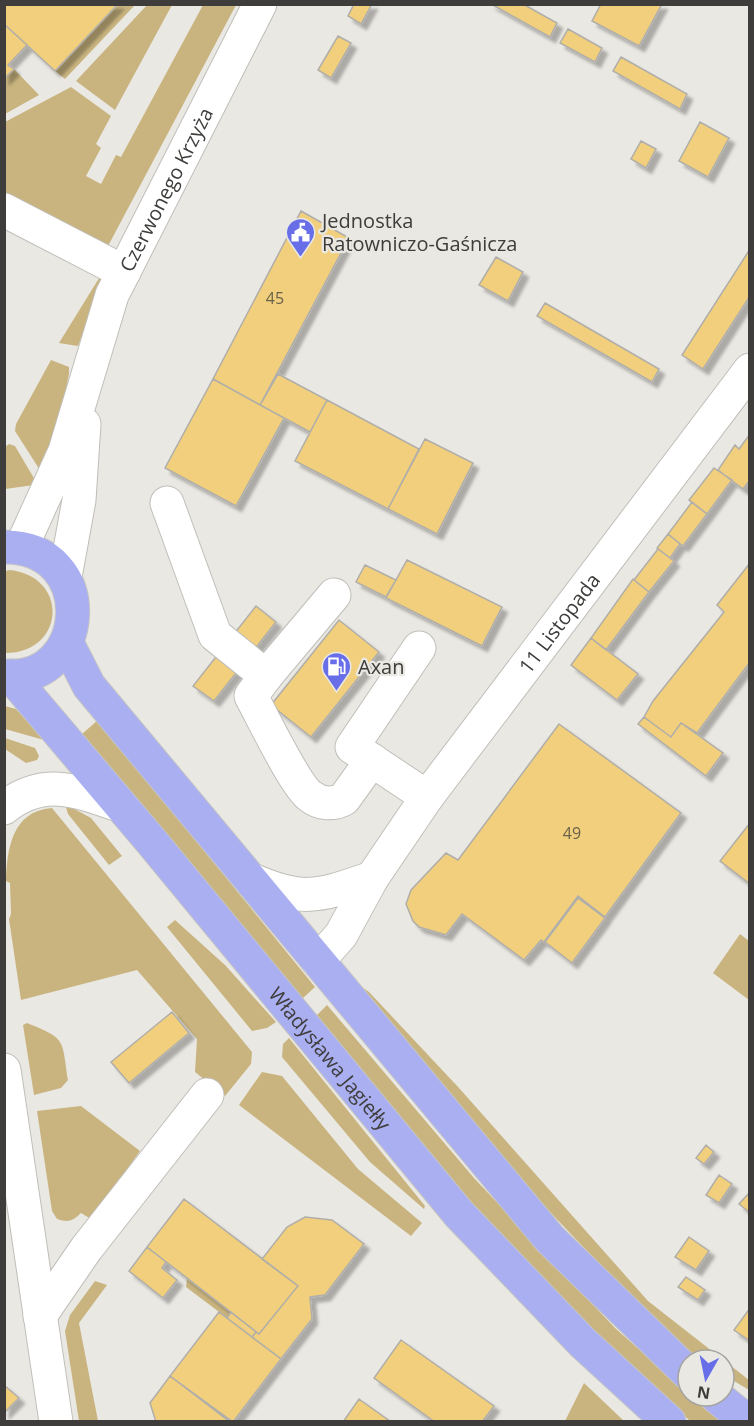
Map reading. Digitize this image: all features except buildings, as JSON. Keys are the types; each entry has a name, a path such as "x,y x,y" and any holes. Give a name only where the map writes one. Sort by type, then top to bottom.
{"main road":[{"path":"8,676 44,667 67,643 73,627 75,609 72,592 53,563 38,553 13,547"},
{"path":"67,643 89,687 550,1239 676,1362"},
{"name":"Władysława Jagiełły","path":"8,676 121,806 459,1214 583,1343 669,1422"},
{"path":"731,1408 748,1422"}],"street":[{"name":"Czerwonego Krzyża","path":"13,547 65,451 112,295 260,4"},
{"path":"4,210 124,272"},
{"name":"11 Listopada","path":"318,961 340,935 372,878 427,797 750,370"},
{"name":"Czerwonego Krzyża","path":"64,577 84,458 86,379"},
{"path":"167,503 215,635 266,676"},
{"path":"334,595 251,696 306,792 312,798 325,803 344,799 372,760"},
{"path":"419,648 352,747 427,797"},
{"path":"4,808 23,795 45,788 79,791 121,806"},
{"path":"250,879 287,894 303,896 326,893 372,878"},
{"path":"4,1070 12,1173 40,1316 56,1422"},
{"path":"40,1316 80,1257 207,1095"}],"shaded area":[{"path":"148,4 172,5 115,110 76,81"},
{"path":"118,5 135,5 65,79 55,71"},
{"path":"203,5 236,5 108,246 5,192 5,122 71,87 111,116 96,144 101,148 86,176 101,184 116,155 121,157"},
{"path":"14,69 39,95 5,114 4,79"},
{"path":"101,275 102,281 78,346 59,343"},
{"path":"51,360 69,367 69,374 48,477 43,475 15,431 16,424"},
{"path":"9,444 15,446 35,480 34,485 5,489 5,447"},
{"path":"10,570 29,576 43,586 51,599 52,614 49,629 40,641 25,650 5,653 5,571"},
{"path":"5,706 16,709 44,740 5,729"},
{"path":"98,720 315,987 301,1000 82,734"},
{"path":"5,738 35,748 39,756 37,760 26,763 5,749"},
{"path":"65,804 91,818 122,856 109,865 68,814"},
{"path":"52,808 252,1052 251,1064 225,1096 195,1072 197,1039 137,970 21,1000 9,919 11,914 10,883 6,881 8,857 14,834 20,824 28,816"},
{"path":"175,920 225,965 276,1022 267,1028 252,1031 167,927"},
{"path":"740,934 749,941 749,1000 713,973"},
{"path":"359,985 369,992 459,1088 648,1301 708,1348 685,1348 612,1277 528,1189"},
{"path":"327,1005 474,1178 615,1328 676,1382 676,1408 704,1408 721,1421 690,1421 603,1342 460,1191 316,1016"},
{"path":"27,1023 56,1037 60,1042 65,1056 68,1080 61,1088 34,1095 23,1025"},
{"path":"289,1038 425,1206 424,1209 370,1162 282,1057 283,1044"},
{"path":"262,1072 282,1076 358,1169 422,1223 411,1236 239,1105"},
{"path":"81,1106 140,1151 91,1219 81,1213 73,1219 64,1221 57,1219 52,1211 37,1111"},
{"path":"187,1279 231,1312 227,1318 186,1287"},
{"path":"95,1281 107,1285 79,1323 98,1421 79,1421 65,1331 70,1315"},
{"path":"736,1370 749,1380 749,1390 736,1382"},
{"path":"584,1383 624,1421 565,1421"}],"place":[{"name":"Jednostka Ratowniczo-Gaśnicza","path":"301,258"},
{"name":"Axan","path":"337,692"}]}
